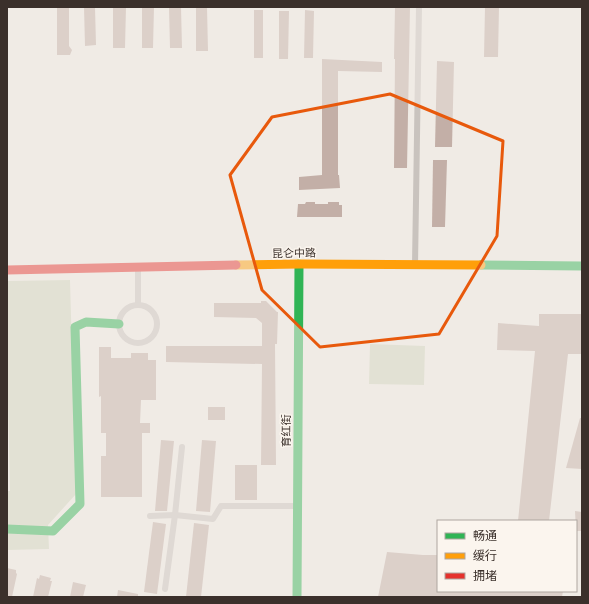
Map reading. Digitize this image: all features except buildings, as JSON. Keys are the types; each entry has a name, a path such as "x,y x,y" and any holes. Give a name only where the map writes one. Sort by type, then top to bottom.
{"street":[{"path":"414,265 419,7"},
{"name":"昆仑中路","path":"7,270 299,264 582,266"},
{"name":"育红街","path":"297,597 299,264"},
{"path":"138,267 138,304"},
{"path":"138,304 149,308 156,318 157,324 153,336 142,343 135,343 124,336 120,330 119,324 122,313 138,304"},
{"path":"7,529 53,530 80,504 75,328 86,322 119,324"},
{"path":"165,589 182,447"},
{"path":"150,516 175,515 213,519 221,506 298,506"}],"highlighted area":[{"path":"390,94 503,141 497,236 439,334 320,347 262,290 230,175 272,117"}],"green space":[{"path":"70,280 76,494 48,525 49,549 8,550 7,555 7,491 10,491 7,281"},
{"path":"370,344 425,346 424,385 369,384"}],"traffic: fast":[{"path":"297,597 299,264"},
{"path":"481,265 582,266"},
{"path":"7,529 53,531 80,504 75,327 86,322 119,324"}],"traffic: slow":[{"path":"236,265 481,265"}],"traffic: jam":[{"path":"7,270 236,265"}]}
